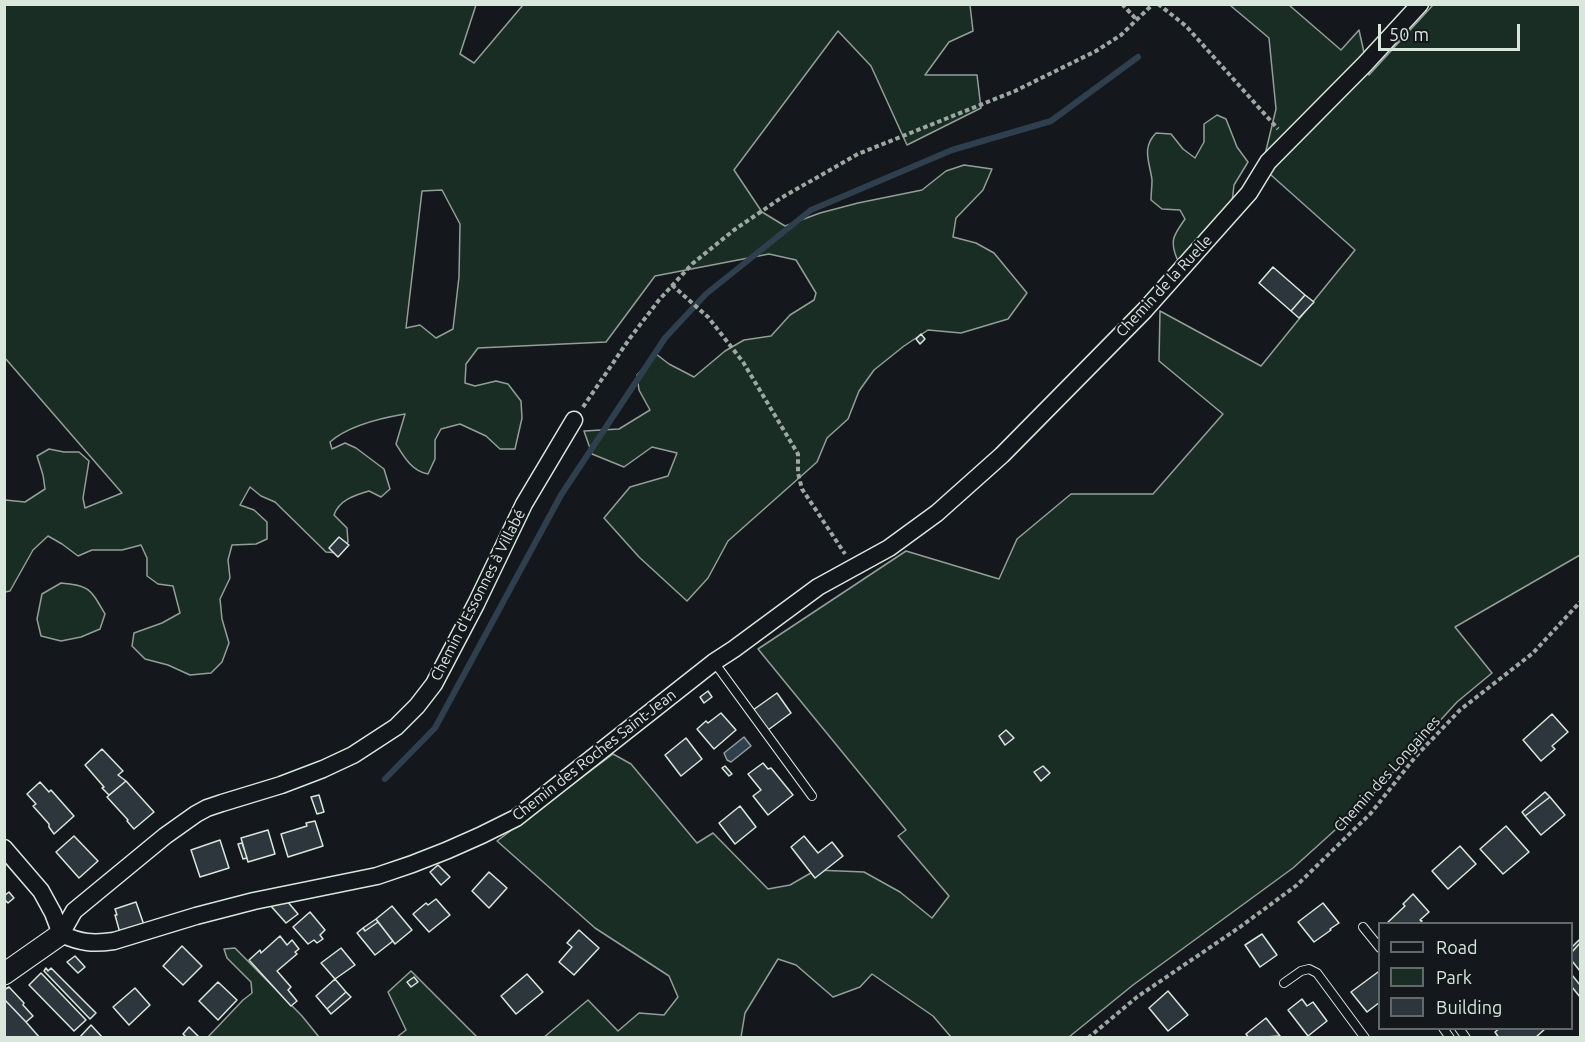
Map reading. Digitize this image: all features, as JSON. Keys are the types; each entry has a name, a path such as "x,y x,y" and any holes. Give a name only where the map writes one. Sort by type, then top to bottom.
{"street":[{"name":"Chemin de la Ruelle","path":"889,548 937,513 1002,455 1074,384 1144,311 1249,193 1268,162 1365,64 1420,4"},
{"name":"Chemin d'Essonnes à Villabé","path":"61,934 74,911 165,836 196,814 222,802 281,785 353,755 396,727 417,706 434,684 524,504 574,420"},
{"name":"Chemin des Roches Saint-Jean","path":"61,934 82,942 114,941 254,901 377,876 485,834 516,818 714,662 818,587 889,548"},
{"path":"4,848 41,891 61,934 7,967"}],"lane":[{"path":"714,662 812,796"},
{"path":"1363,927 1378,946"},
{"path":"1284,983 1301,971 1309,969 1317,973 1365,1038"}],"path":[{"path":"1122,4 1136,19"},
{"path":"574,420 659,300 692,264 734,230 781,198 858,154 1015,91 1096,51 1121,35 1153,4"},
{"path":"1158,4 1186,27 1278,129 1282,147"},
{"path":"672,285 708,317 743,362 798,453 798,473 802,489 854,567"},
{"name":"Chemin des Longaines","path":"1088,1038 1137,997 1297,885 1371,813 1416,756 1460,710 1533,653 1581,602"}],"green space":[{"path":"4,5 476,5 460,54 474,63 523,5 970,5 973,31 949,42 925,75 977,75 981,108 907,145 871,66 838,31 734,170 762,212 785,226 820,213 858,203 922,190 946,171 964,165 992,169 983,190 956,218 953,237 976,243 994,253 1027,293 1008,319 961,333 928,330 874,370 859,391 848,419 827,438 817,462 728,541 708,578 687,601 639,557 604,518 630,487 668,476 677,453 652,447 624,467 592,454 584,431 619,429 650,410 639,390 637,375 656,354 669,364 694,377 725,351 744,340 771,336 790,315 814,300 816,293 796,260 769,254 655,276 606,342 478,348 466,364 465,383 475,386 496,381 508,384 521,401 522,418 515,449 500,449 486,436 460,424 441,429 435,440 435,459 428,474 413,467 396,444 405,414 366,423 338,436 330,442 332,449 345,443 356,448 384,469 390,489 381,497 369,491 353,496 336,510 334,515 347,528 348,542 339,553 326,552 275,502 261,496 250,487 240,505 254,510 267,522 267,539 256,544 232,545 228,560 230,578 220,599 222,619 229,643 222,662 211,673 190,675 168,665 145,659 132,646 134,633 162,623 180,613 173,586 158,584 147,576 147,558 141,545 122,550 92,550 78,556 48,536 33,550 10,591 5,592 5,500 25,502 45,489 37,456 49,449 79,452 89,461 83,498 85,508 122,493 5,358","holes":["442,190 460,224 459,277 453,329 436,338 420,325 406,328 422,191"]},
{"path":"1289,5 1341,50 1359,30 1369,75 1433,5 1580,5 1580,555 1455,627 1492,673 1457,702 1365,803 1293,868 1133,985 1069,1037 951,1037 933,1016 872,974 860,987 833,997 796,965 778,959 745,1013 741,1037 543,1038 588,1000 618,1031 639,1013 664,1015 678,997 669,976 595,928 497,841 613,754 631,764 697,843 713,833 768,889 790,885 816,870 864,872 900,892 932,918 949,896 898,836 906,830 758,649 906,551 999,579 1017,539 1071,494 1153,494 1223,414 1159,361 1160,311 1261,366 1355,250 1262,167 1276,109 1269,38 1231,6"},
{"path":"1217,115 1226,119 1237,147 1248,162 1234,185 1232,202 1178,261 1173,243 1185,219 1180,210 1162,209 1151,200 1149,144 1156,133 1171,134 1183,149 1195,158 1204,142 1204,124"},
{"path":"61,583 84,587 93,594 105,614 100,629 81,637 61,641 41,636 37,619 42,594"},
{"path":"235,948 302,1016 319,1037 207,1038 252,993 251,982 227,958 224,949"},
{"path":"411,971 477,1037 397,1037 406,1030 388,992"}],"water":[{"path":"744,737 751,746 731,762 727,760 724,753"}],"building":[{"path":"1273,267 1305,295 1291,311 1259,283"},
{"path":"1305,295 1314,302 1299,318 1291,311"},
{"path":"921,334 925,339 920,344 916,339"},
{"path":"339,537 349,545 338,557 329,548"},
{"path":"708,691 712,697 704,703 700,697"},
{"path":"777,693 791,713 768,730 753,710"},
{"path":"721,713 736,730 714,749 697,729"},
{"path":"1552,714 1568,732 1552,746 1555,749 1541,761 1523,740"},
{"path":"1006,730 1014,738 1005,745 999,736"},
{"path":"686,738 702,759 681,776 665,755"},
{"path":"102,749 123,771 118,775 126,781 109,795 85,765"},
{"path":"763,763 768,769 771,768 793,795 768,815 753,796 761,790 748,774"},
{"path":"725,766 732,774 729,776 722,768"},
{"path":"1043,766 1050,773 1041,781 1034,772"},
{"path":"126,781 154,812 134,829 107,797"},
{"path":"40,782 49,792 51,790 74,816 54,834 49,824 33,806 36,804 27,794"},
{"path":"1545,792 1550,797 1525,816 1522,812"},
{"path":"319,795 324,812 317,814 311,797"},
{"path":"1550,797 1565,815 1541,835 1525,816"},
{"path":"740,806 756,827 735,844 719,823"},
{"path":"315,821 323,846 288,857 281,834 307,826 306,823"},
{"path":"1506,826 1529,852 1503,874 1480,849"},
{"path":"268,830 275,854 248,862 241,838"},
{"path":"74,836 98,861 79,878 56,852"},
{"path":"804,836 818,853 832,842 843,856 815,878 791,847"},
{"path":"220,840 229,868 200,877 191,850"},
{"path":"242,843 247,858 243,859 238,844"},
{"path":"1460,846 1476,864 1448,889 1432,871"},
{"path":"438,865 450,877 441,885 430,872"},
{"path":"489,872 507,888 489,908 472,891"},
{"path":"9,892 14,898 8,903 4,896"},
{"path":"1413,894 1429,912 1420,920 1421,922 1388,922 1405,906 1403,904"},
{"path":"436,899 450,915 429,932 413,914 426,903 428,905"},
{"path":"287,901 298,914 286,923 270,905"},
{"path":"136,902 144,925 120,933 115,909"},
{"path":"1323,903 1339,923 1314,942 1298,922"},
{"path":"392,906 412,930 395,944 376,919"},
{"path":"310,912 325,930 320,935 323,939 317,943 314,940 308,944 293,927"},
{"path":"376,919 378,922 365,931 363,928"},
{"path":"378,922 393,941 375,955 357,933 363,928 365,931"},
{"path":"579,930 599,948 574,975 559,962 572,947 567,943"},
{"path":"1262,934 1277,955 1260,967 1245,945"},
{"path":"280,936 287,945 292,940 299,949 295,952 297,954 277,971 291,987 288,990 297,1001 291,1006 249,960 260,950 261,953"},
{"path":"1579,940 1580,943 1573,951 1573,946"},
{"path":"1580,943 1580,971 1573,962 1573,951"},
{"path":"182,946 202,966 183,985 163,966"},
{"path":"341,948 355,965 335,979 321,963"},
{"path":"75,956 85,967 78,973 67,962"},
{"path":"46,968 48,971 51,968 96,1013 90,1019 44,971"},
{"path":"1378,972 1378,1004 1367,1012 1351,992"},
{"path":"41,973 86,1020 74,1031 29,985"},
{"path":"527,974 543,992 516,1014 501,996"},
{"path":"1573,976 1580,985 1580,997 1573,988"},
{"path":"414,977 418,982 411,987 407,982"},
{"path":"335,979 346,992 327,1009 316,996"},
{"path":"218,982 237,1000 218,1020 199,1001"},
{"path":"9,987 33,1016 26,1022 4,999 4,990"},
{"path":"135,988 150,1005 129,1025 113,1007"},
{"path":"1168,991 1188,1015 1168,1031 1149,1008"},
{"path":"346,992 351,997 331,1014 327,1009"},
{"path":"4,999 26,1022 40,1038 5,1038"},
{"path":"1302,999 1307,1006 1313,1002 1327,1021 1308,1036 1288,1010"},
{"path":"1266,1018 1280,1036 1249,1038 1246,1034"},
{"path":"91,1025 103,1038 79,1038"},
{"path":"189,1027 200,1038 187,1038 183,1034"},
{"path":"1498,1030 1544,1030 1535,1038 1499,1038 1495,1032"}],"waterway":[{"path":"385,779 435,728 561,495 665,338 706,294 811,210 952,150 1051,121 1138,57"}]}
